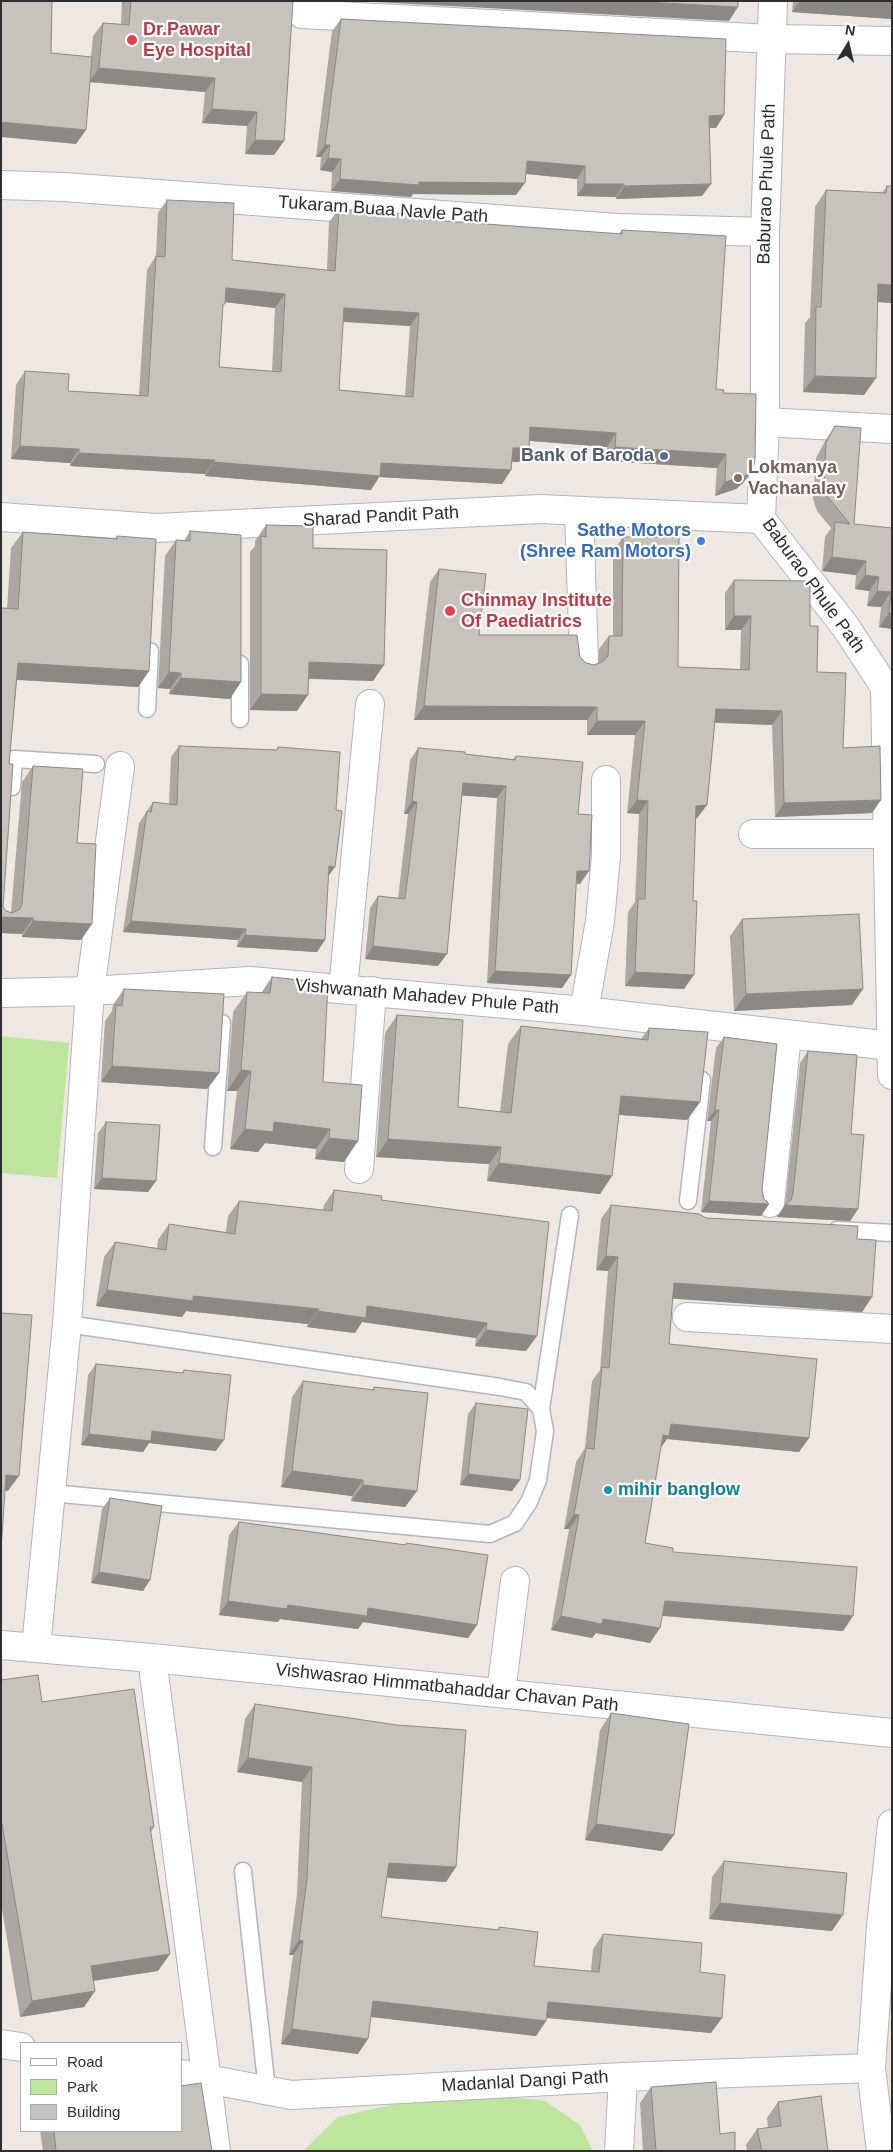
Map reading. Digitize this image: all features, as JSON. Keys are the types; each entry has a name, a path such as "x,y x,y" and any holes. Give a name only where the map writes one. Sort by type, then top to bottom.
{"street":[{"path":"303,1 302,14 772,38 892,41"},
{"name":"Baburao Phule Path","path":"773,1 764,232 765,422 761,519 845,626 888,688 888,834 892,1075"},
{"name":"Tukaram Buaa Navle Path","path":"1,185 64,187 617,228 764,232"},
{"path":"765,422 892,429"},
{"name":"Sharad Pandit Path","path":"1,518 155,536 240,533 540,509 761,519"},
{"path":"579,511 584,664"},
{"path":"343,989 370,704"},
{"path":"36,1648 67,1324 108,765"},
{"name":"Vishwanath Mahadev Phule Path","path":"584,1010 600,921 606,856 606,780"},
{"path":"753,834 888,834"},
{"name":"Vishwanath Mahadev Phule Path","path":"1,993 90,991 224,995 250,981 584,1010 707,1033 787,1034 891,1046"},
{"path":"359,1169 372,991"},
{"path":"770,1203 787,1034"},
{"path":"687,1318 892,1328"},
{"path":"501,1693 515,1582"},
{"name":"Vishwasrao Himmatbahaddar Chavan Path","path":"1,1645 152,1658 892,1733"},
{"path":"152,1658 194,2076 216,2151"},
{"path":"881,2151 870,2068 881,1927 892,1824"},
{"path":"1,2044 20,2048"},
{"name":"Madanlal Dangi Path","path":"194,2076 291,2095 623,2077 870,2068"},
{"path":"618,2151 623,2077"}],"lane":[{"path":"148,709 151,634"},
{"path":"240,649 240,719"},
{"path":"10,806 14,759 108,765"},
{"path":"213,1147 224,995"},
{"path":"688,1201 704,1066"},
{"path":"51,1493 490,1534 515,1523 532,1495 538,1480 545,1431 541,1409 570,1215"},
{"path":"824,1229 892,1233"},
{"path":"67,1324 500,1386 526,1392 541,1409"},
{"path":"243,1872 266,2090"}],"shaded area":[{"path":"892,1987 892,2104 884,2063"}],"green space":[{"path":"1,1036 69,1043 57,1178 1,1173"},
{"path":"493,2095 545,2101 580,2125 593,2151 303,2151 338,2117 417,2099"}],"building":[{"path":"1,1 52,1 51,53 92,57 86,130 1,122"},
{"path":"131,1 293,1 284,141 255,140 257,112 212,109 215,78 99,68 103,23 129,25"},
{"path":"627,1 738,1 738,7"},
{"path":"341,19 726,39 724,115 709,116 711,184 624,186 624,184 585,184 585,166 527,161 525,183 419,182 419,185 340,179 341,159 328,158 330,145 325,145"},
{"path":"887,186 892,186 892,285 878,284 876,378 815,376 816,307 821,307 826,190 886,193"},
{"path":"167,200 234,203 232,260 335,271 339,209 419,215 418,219 622,234 622,230 726,236 716,389 724,390 723,393 756,394 755,459 753,470 745,476 725,482 726,454 615,447 616,433 530,427 529,448 513,448 511,470 381,463 380,476 214,462 215,460 79,453 79,449 20,446 25,371 69,374 68,391 148,396 156,256 165,257","holes":["226,288 285,294 281,372 219,367 223,304 225,304","344,308 419,313 413,397 339,390"]},
{"path":"835,426 861,428 854,524 892,528 892,613 889,613 891,592 877,591 879,577 865,575 866,561 832,557 835,522 850,524 827,496 824,484 826,443"},
{"path":"266,525 313,526 313,548 387,550 384,665 309,662 308,695 261,694 261,536 266,537"},
{"path":"190,531 241,535 241,682 181,678 181,673 169,672 176,540 190,541"},
{"path":"23,532 117,539 117,536 156,539 149,671 18,663 9,764 13,764 3,907 6,911 12,913 20,909 22,904 33,766 83,769 77,843 96,844 92,924 33,921 33,918 1,917 1,608 18,609"},
{"path":"623,537 679,537 678,667 749,670 751,616 734,616 734,580 810,581 810,626 818,626 817,672 846,673 843,748 880,746 881,800 784,803 782,711 716,709 707,805 696,806 693,901 697,901 694,975 635,972 638,899 645,899 648,801 637,800 645,721 597,721 597,707 424,706 439,569 486,574 479,635 577,635 580,657 586,663 594,665 602,662 608,656 609,636 622,636"},
{"path":"179,746 277,750 278,747 340,752 336,810 342,811 335,867 329,866 325,940 245,935 246,929 131,921 147,811 151,812 153,802 177,805"},
{"path":"418,748 465,752 465,754 515,760 516,756 583,762 578,814 592,815 589,871 577,871 571,975 495,971 506,786 463,783 447,954 373,946 378,896 405,899 417,802 412,801"},
{"path":"859,914 863,989 746,994 742,919"},
{"path":"272,977 328,983 323,1082 362,1085 358,1141 329,1138 330,1129 274,1122 273,1132 245,1129 251,1071 241,1070 247,992 270,993"},
{"path":"124,989 224,994 219,1073 112,1066 116,1005 122,1006"},
{"path":"397,1015 463,1020 458,1107 511,1113 521,1026 648,1040 649,1028 708,1032 700,1102 621,1096 612,1176 499,1163 501,1147 388,1139"},
{"path":"724,1037 777,1044 762,1190 764,1199 769,1204 709,1201 719,1110 715,1110"},
{"path":"808,1051 857,1055 851,1134 864,1135 858,1209 785,1205 791,1200 793,1193"},
{"path":"106,1122 160,1125 156,1181 102,1178"},
{"path":"334,1190 382,1196 381,1200 549,1222 537,1336 486,1330 487,1323 367,1306 366,1318 318,1311 319,1309 193,1296 193,1301 107,1290 115,1242 166,1250 169,1224 235,1234 239,1201 332,1211"},
{"path":"611,1205 699,1214 706,1218 858,1226 857,1239 876,1240 872,1297 674,1283 669,1344 817,1359 809,1438 671,1424 669,1436 663,1435 645,1543 673,1548 673,1552 857,1567 853,1616 665,1601 660,1628 603,1619 602,1624 561,1616 579,1515 574,1514 586,1448 594,1449 602,1367 609,1368 618,1257 606,1256"},
{"path":"1,1313 32,1315 19,1476 6,1475 1,1551"},
{"path":"96,1364 183,1373 184,1370 231,1375 224,1440 152,1431 151,1441 89,1434"},
{"path":"303,1381 374,1390 374,1387 428,1393 417,1491 363,1485 363,1480 292,1471"},
{"path":"476,1403 528,1409 520,1480 468,1474"},
{"path":"110,1498 162,1506 150,1580 99,1572"},
{"path":"239,1522 488,1555 477,1625 368,1608 367,1616 288,1605 287,1609 228,1601"},
{"path":"38,1675 42,1702 134,1689 154,1827 150,1827 170,1954 91,1966 95,1991 32,2001 1,1824 1,1680"},
{"path":"255,1704 397,1725 466,1730 456,1867 389,1863 381,1917 499,1930 499,1927 538,1932 534,1966 599,1972 603,1934 702,1943 700,1972 725,1975 722,2018 548,2002 546,2021 373,2001 368,2039 292,2029 303,1941 299,1940 307,1879 312,1767 248,1758"},
{"path":"611,1713 689,1724 674,1835 596,1824"},
{"path":"724,1861 847,1873 843,1915 720,1903"},
{"path":"716,2082 720,2134 735,2132 735,2151 656,2151 651,2087"},
{"path":"201,2083 212,2151 56,2151 54,2132 182,2132 182,2086"},
{"path":"821,2096 828,2151 762,2151 757,2129 781,2126 778,2102"}],"place":[{"name":"Dr.Pawar Eye Hospital","path":"132,40"},
{"name":"Bank of Baroda","path":"664,456"},
{"name":"Lokmanya Vachanalay","path":"738,478"},
{"name":"Sathe Motors (Shree Ram Motors)","path":"701,541"},
{"name":"Chinmay Institute Of Paediatrics","path":"450,611"},
{"name":"mihir banglow","path":"608,1490"}]}
